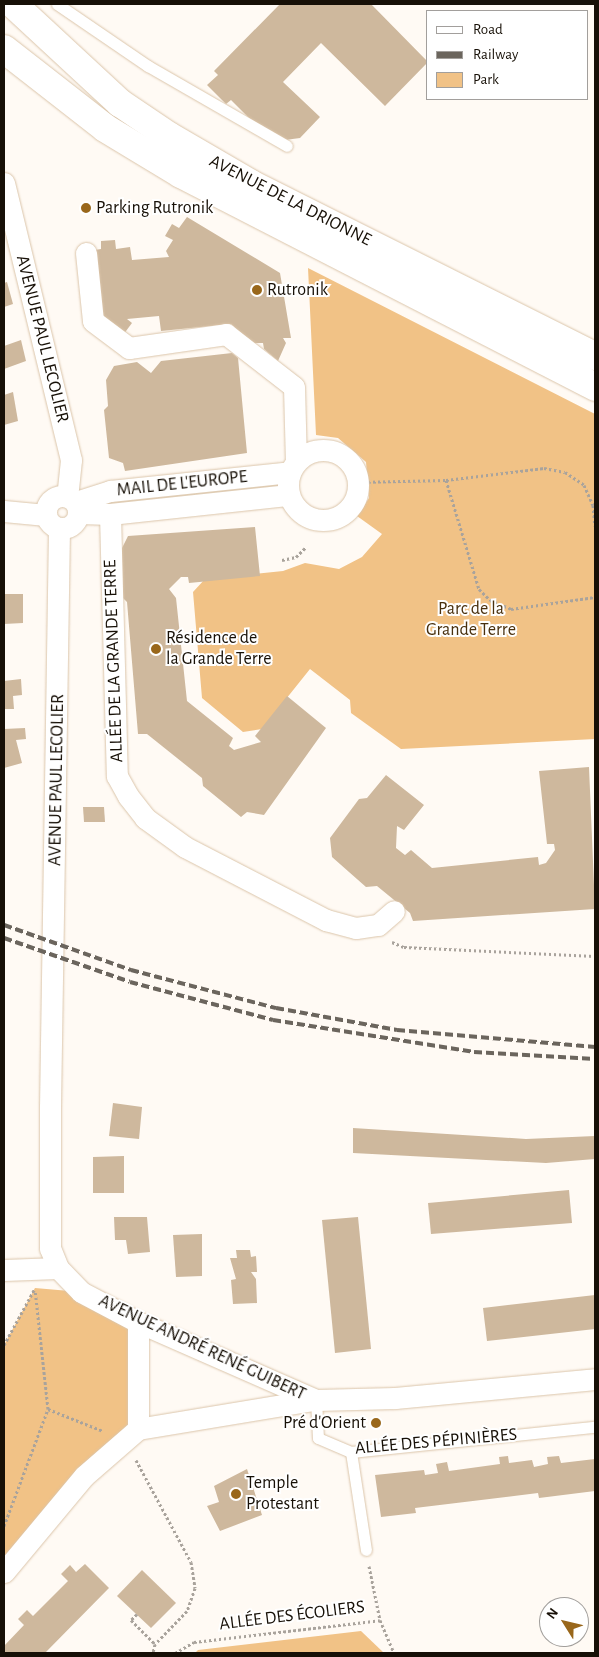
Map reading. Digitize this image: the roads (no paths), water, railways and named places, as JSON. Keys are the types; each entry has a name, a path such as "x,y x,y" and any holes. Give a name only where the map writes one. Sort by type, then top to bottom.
{"main road":[{"name":"AVENUE DE LA DRIONNE","path":"12,4 120,103 169,136 251,184 595,356"},
{"name":"AVENUE DE LA DRIONNE","path":"4,49 105,128 181,174 595,387"}],"street":[{"path":"4,10 6,4"},
{"name":"AVENUE PAUL LECOLIER","path":"4,183 71,460 74,504"},
{"path":"86,253 93,321 129,348 226,334 294,388 293,467 289,495"},
{"name":"MAIL DE L'EUROPE","path":"328,449 348,460 358,482 352,504 340,515 324,520 302,514 289,495 110,514 74,504 110,491 293,467 305,454 328,449"},
{"path":"4,511 71,526 74,504 51,499 53,521"},
{"name":"ALLÉE DE LA GRANDE TERRE","path":"110,514 117,776 128,796 145,818 185,847 326,920 356,928 378,925 394,911"},
{"name":"AVENUE PAUL LECOLIER","path":"52,1031 53,521"},
{"name":"AVENUE ANDRÉ RENÉ GUIBERT","path":"52,1031 50,1248 58,1268 81,1292 138,1322 316,1400 343,1402 595,1379"},
{"path":"4,1270 58,1268"},
{"path":"132,1435 138,1322"},
{"path":"4,1572 84,1476 132,1435 316,1400"}],"lane":[{"path":"57,4 148,66 287,146"},
{"name":"ALLÉE DES PÉPINIÈRES","path":"316,1400 318,1438 351,1452 595,1427"},
{"path":"351,1452 366,1550"}],"railway":[{"path":"4,925 131,970 276,1008 397,1030 595,1047"},
{"path":"4,938 130,982 273,1020 474,1052 595,1059"}],"place":[{"name":"Parking Rutronik","path":"86,208"},
{"name":"Rutronik","path":"257,290"},
{"name":"Résidence de la Grande Terre","path":"156,649"},
{"name":"Pré d'Orient","path":"376,1423"},
{"name":"Temple Protestant","path":"236,1494"}],"park label":[{"name":"Parc de la Grande Terre","path":"471,620"}]}
